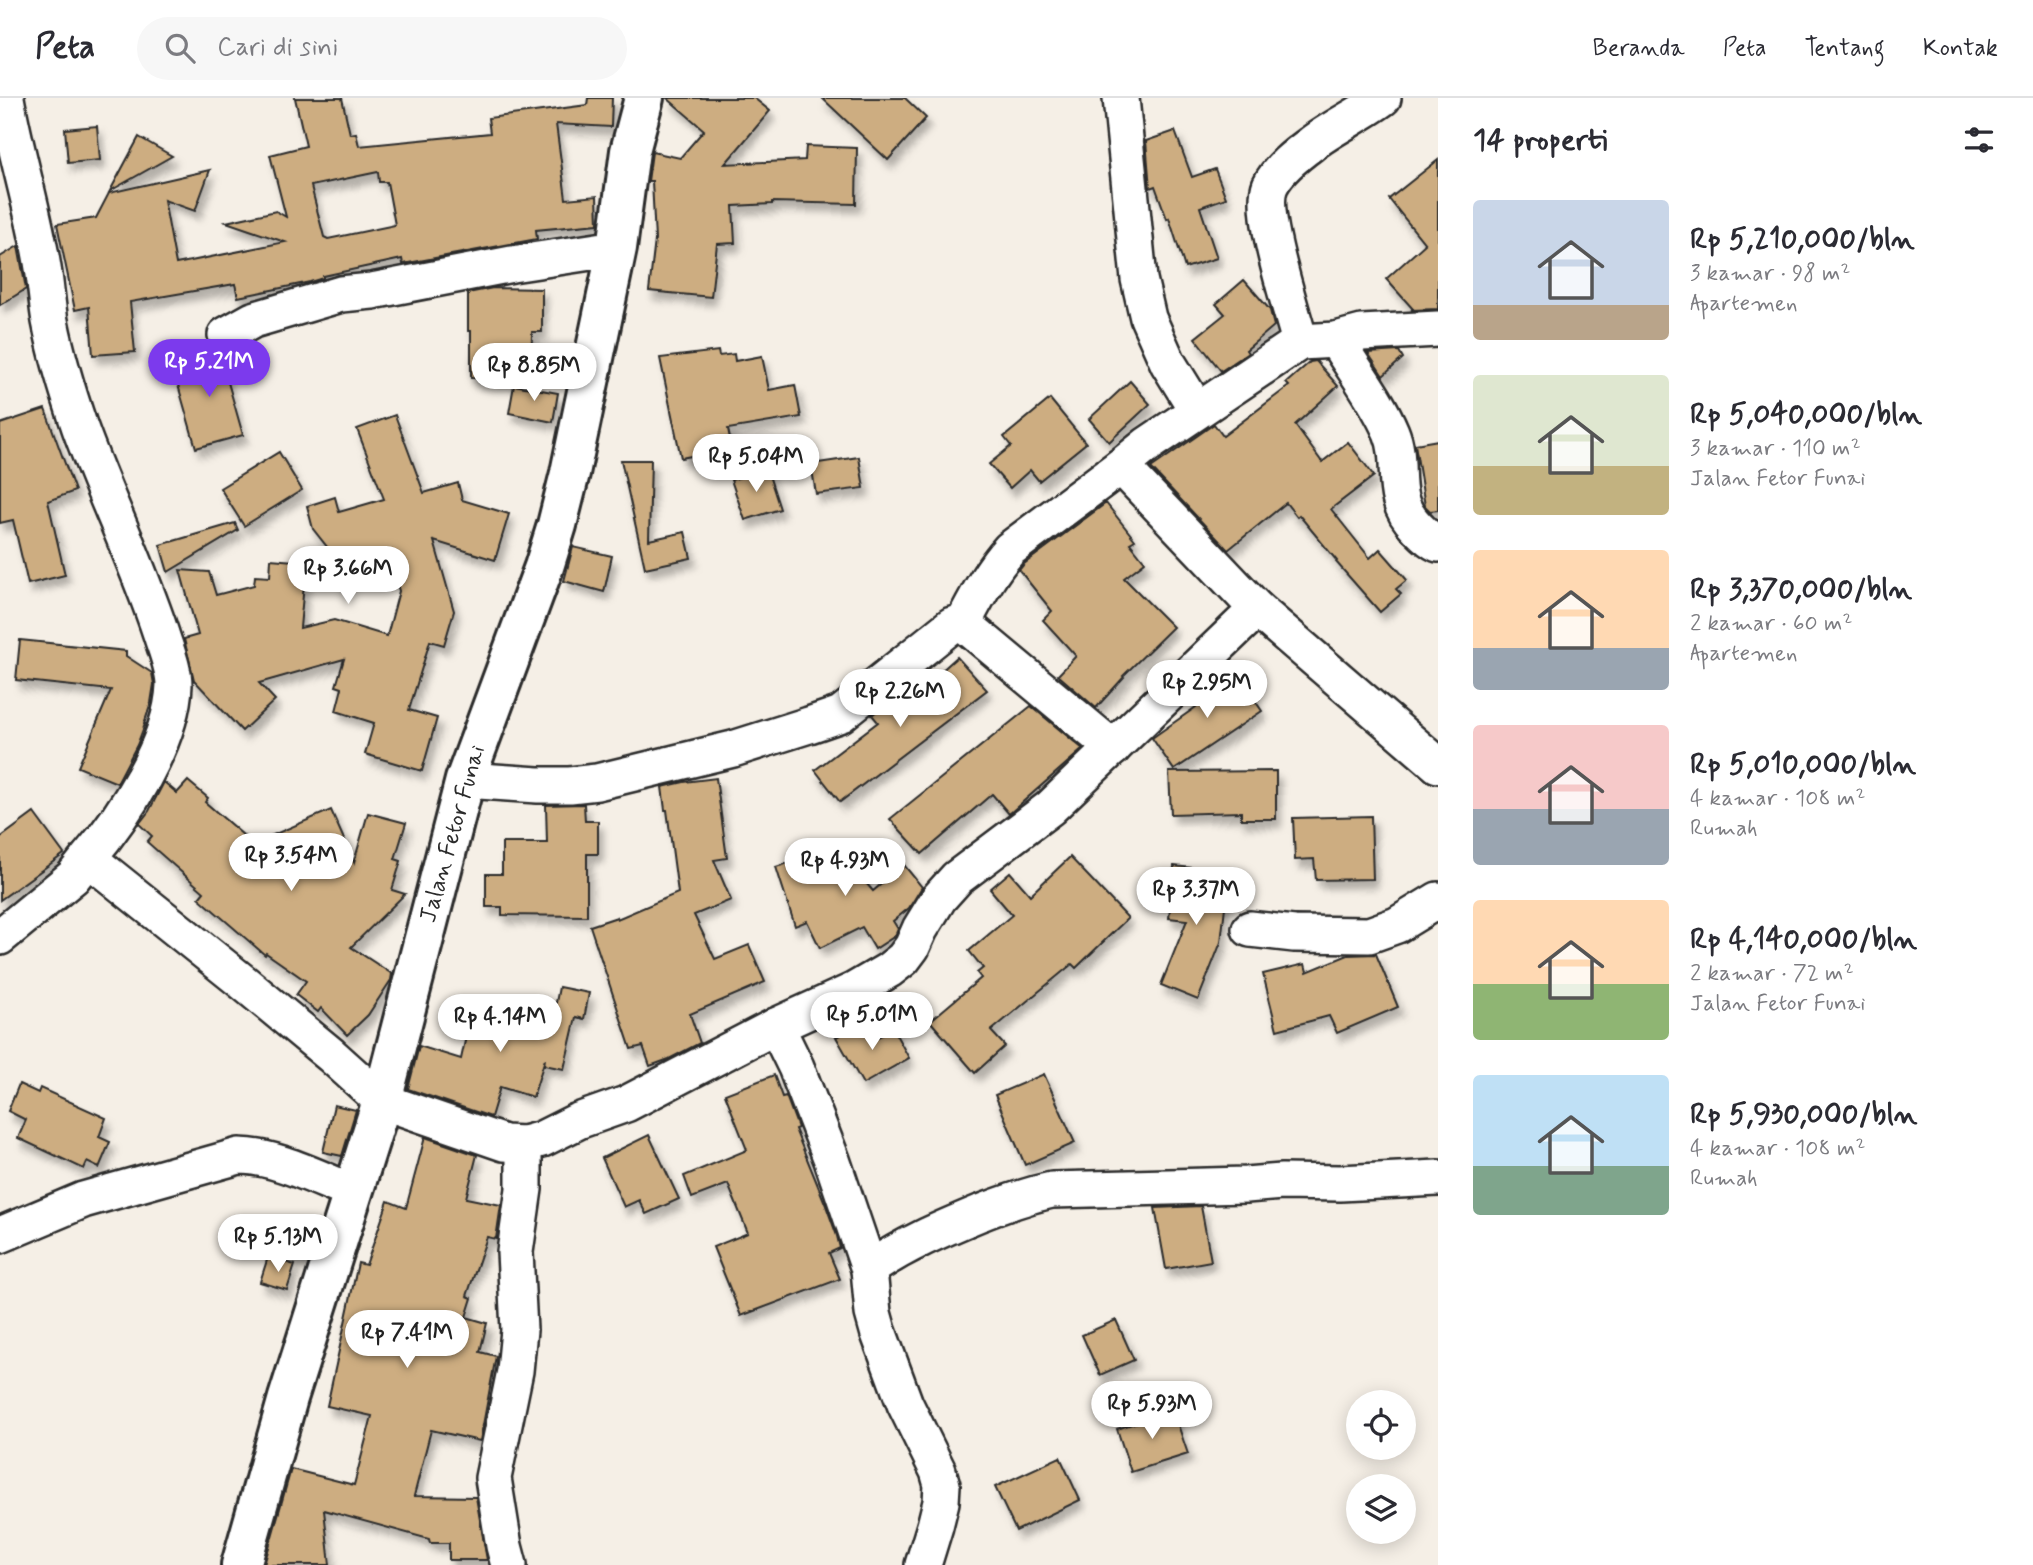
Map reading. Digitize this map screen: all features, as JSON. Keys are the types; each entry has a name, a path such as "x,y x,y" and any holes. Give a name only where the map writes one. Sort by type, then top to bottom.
{"street":[{"path":"0,937 73,877 99,846 153,760 173,698 174,682 153,611 79,426 62,370 6,98"},
{"name":"Jalan Fetor Funai","path":"241,1565 288,1398 382,1101 465,780 557,525 617,247 630,151 644,98"},
{"path":"1121,98 1139,279 1148,318 1168,363 1197,410"},
{"path":"1300,342 1269,229 1267,201 1270,186 1286,165 1312,143 1383,98"},
{"path":"226,335 253,320 341,294 372,291 499,266 617,247"},
{"path":"963,623 997,563 1010,549 1147,445 1300,342 1336,340 1362,333 1438,329"},
{"path":"1336,340 1381,412 1392,435 1396,480 1407,517 1431,541 1438,544"},
{"path":"1121,466 1257,609 1438,765"},
{"path":"88,858 254,991 382,1101 504,1143 524,1144 626,1104 776,1026 853,991 903,959 939,898 957,878 1050,808 1257,609"},
{"path":"465,780 538,785 597,782 733,749 809,726 841,714 951,625 963,623 1113,748"},
{"path":"1250,929 1294,934 1369,934 1397,925 1438,900"},
{"path":"776,1026 796,1067 828,1148 869,1269 877,1331 905,1404 942,1485 941,1502 923,1565"},
{"path":"509,1565 493,1478 515,1371 519,1330 515,1252 524,1189 524,1144"},
{"path":"0,1235 83,1200 239,1156 273,1161 353,1192"},
{"path":"869,1269 898,1249 943,1228 1032,1194 1052,1190 1438,1178"}],"building":[{"path":"295,98 342,98 350,134 356,133 359,146 490,133 488,118 587,105 588,98 612,98 611,127 556,124 566,199 597,196 598,224 536,230 537,239 403,264 402,259 238,297 235,284 130,302 135,352 93,355 89,307 75,310 57,224 96,218 109,193 210,170 195,211 164,200 176,264 285,242 226,222 276,211 286,217 270,155 306,146","holes":["378,172 379,182 387,182 395,225 328,239 324,237 311,186"]},
{"path":"667,98 754,98 770,111 725,164 805,160 806,146 857,148 856,204 772,202 733,206 735,243 717,244 711,297 649,291 655,240 652,181 648,181 652,152 680,158 704,130"},
{"path":"822,98 905,98 926,118 888,160"},
{"path":"97,126 100,160 68,163 65,129"},
{"path":"1175,131 1192,177 1215,169 1226,198 1200,207 1217,258 1185,268 1169,218 1167,219 1155,186 1150,188 1146,141"},
{"path":"139,137 172,156 110,191"},
{"path":"1438,160 1438,309 1411,310 1413,309 1386,279 1425,244 1389,199"},
{"path":"18,246 26,289 0,305 0,257"},
{"path":"1244,280 1270,310 1274,326 1246,350 1248,353 1221,371 1195,338 1225,314 1216,304"},
{"path":"493,288 542,289 542,332 532,332 531,379 471,378 468,293"},
{"path":"208,343 220,354 243,435 196,448 176,378 196,372 189,349"},
{"path":"718,351 719,356 734,354 735,361 762,356 769,390 795,385 801,417 728,429 732,448 681,458 660,358"},
{"path":"1399,351 1403,358 1383,376 1368,353"},
{"path":"1316,361 1338,386 1295,425 1322,462 1348,442 1374,476 1331,509 1370,558 1380,549 1407,580 1396,589 1401,594 1380,612 1286,503 1228,550 1151,468 1214,424 1223,436 1289,386 1286,383 1310,362"},
{"path":"1130,381 1150,404 1109,442 1089,419"},
{"path":"514,385 558,393 553,422 509,413"},
{"path":"1050,399 1086,443 1039,481 1030,470 1010,488 989,464 1011,446 1004,437"},
{"path":"45,409 75,491 48,501 65,575 28,584 13,520 0,523 0,424"},
{"path":"395,415 424,493 458,483 462,500 509,514 495,560 434,541 454,611 444,645 430,641 409,710 437,718 422,771 365,754 374,723 336,711 342,688 336,686 344,659 259,683 275,700 242,731 194,680 184,639 198,635 180,570 209,572 216,595 254,585 255,576 270,577 271,559 306,562 300,628 334,620 387,636 399,591 387,551 343,567 313,529 307,506 335,497 339,512 384,499 357,429"},
{"path":"1438,440 1438,510 1430,511 1425,506 1415,444"},
{"path":"279,452 302,490 244,526 220,488"},
{"path":"859,457 864,488 816,494 811,464"},
{"path":"621,460 651,460 649,540 685,532 691,558 645,568"},
{"path":"767,469 780,509 745,520 731,480"},
{"path":"1106,503 1135,540 1130,543 1145,562 1124,578 1173,627 1123,676 1096,708 1058,675 1076,656 1043,620 1052,611 1019,570"},
{"path":"235,523 238,530 168,572 160,545"},
{"path":"573,547 612,556 604,592 564,581"},
{"path":"20,640 126,651 126,656 152,673 154,684 145,724 117,783 78,767 111,690 16,680"},
{"path":"957,657 987,690 840,802 815,770 878,722 872,715 895,696 903,705"},
{"path":"1226,672 1234,684 1241,680 1262,711 1174,770 1152,738 1196,707 1192,700 1208,684"},
{"path":"1031,706 1083,749 1009,814 992,794 922,854 890,819"},
{"path":"1276,771 1276,819 1241,819 1241,812 1171,814 1169,772"},
{"path":"716,778 727,858 714,860 731,900 694,915 715,959 749,945 765,982 690,1014 700,1043 650,1066 643,1046 631,1049 590,926 617,919 678,893 662,787"},
{"path":"188,781 208,798 205,802 258,848 268,837 331,810 354,862 368,813 406,823 395,859 401,861 392,890 405,894 351,947 392,974 391,980 368,1015 347,1035 321,1008 318,1012 296,995 306,981 266,953 265,955 199,898 204,892 147,842 152,836 139,824 164,782 177,793"},
{"path":"584,804 585,821 598,821 598,854 587,854 587,916 502,915 502,907 486,907 486,874 502,874 502,843 547,843 546,805"},
{"path":"34,813 64,854 0,900 0,838"},
{"path":"1371,816 1373,879 1316,880 1314,859 1295,860 1293,818"},
{"path":"836,848 873,891 904,865 922,887 909,908 893,921 898,929 895,936 875,949 862,927 820,948 807,921 795,926 776,867"},
{"path":"1070,857 1128,918 1076,968 1072,964 991,1031 1005,1046 975,1073 930,1021 981,978 977,973 983,968 969,951 1012,915 990,889 1010,872 1030,895"},
{"path":"1174,866 1229,872 1221,942 1198,1000 1161,985 1187,920 1169,918"},
{"path":"1376,954 1398,1007 1337,1033 1329,1016 1277,1030 1263,974 1305,964 1307,972 1348,955"},
{"path":"559,987 589,993 584,1019 576,1017 564,1069 544,1065 545,1059 533,1097 500,1087 491,1117 408,1089 419,1046 461,1059 474,1000 553,1018"},
{"path":"864,1022 874,1039 893,1029 909,1058 863,1084 836,1037"},
{"path":"1044,1074 1075,1143 1025,1165 995,1095"},
{"path":"774,1075 782,1097 786,1096 798,1128 795,1129 837,1236 840,1248 829,1253 840,1279 741,1316 713,1247 748,1233 728,1184 692,1198 684,1176 747,1150 725,1094"},
{"path":"19,1084 38,1093 40,1088 106,1118 99,1137 110,1142 99,1168 87,1162 84,1169 18,1138 26,1120 8,1111"},
{"path":"334,1105 356,1110 342,1156 323,1152"},
{"path":"649,1135 679,1199 646,1214 639,1200 624,1207 602,1158"},
{"path":"425,1137 477,1155 466,1198 501,1205 496,1239 487,1237 467,1296 472,1298 466,1317 487,1323 480,1352 496,1356 480,1441 431,1430 414,1496 476,1497 487,1560 449,1560 449,1543 430,1543 429,1539 324,1510 330,1565 264,1565 291,1469 354,1485 372,1416 327,1406 358,1263 366,1265 388,1201 406,1208"},
{"path":"1201,1206 1211,1261 1166,1269 1155,1208"},
{"path":"285,1225 312,1233 304,1262 277,1254"},
{"path":"268,1257 295,1265 287,1290 260,1282"},
{"path":"1116,1320 1134,1360 1100,1375 1082,1335"},
{"path":"1173,1410 1188,1454 1131,1472 1117,1429"},
{"path":"1060,1457 1080,1500 1016,1531 995,1487"}]}
